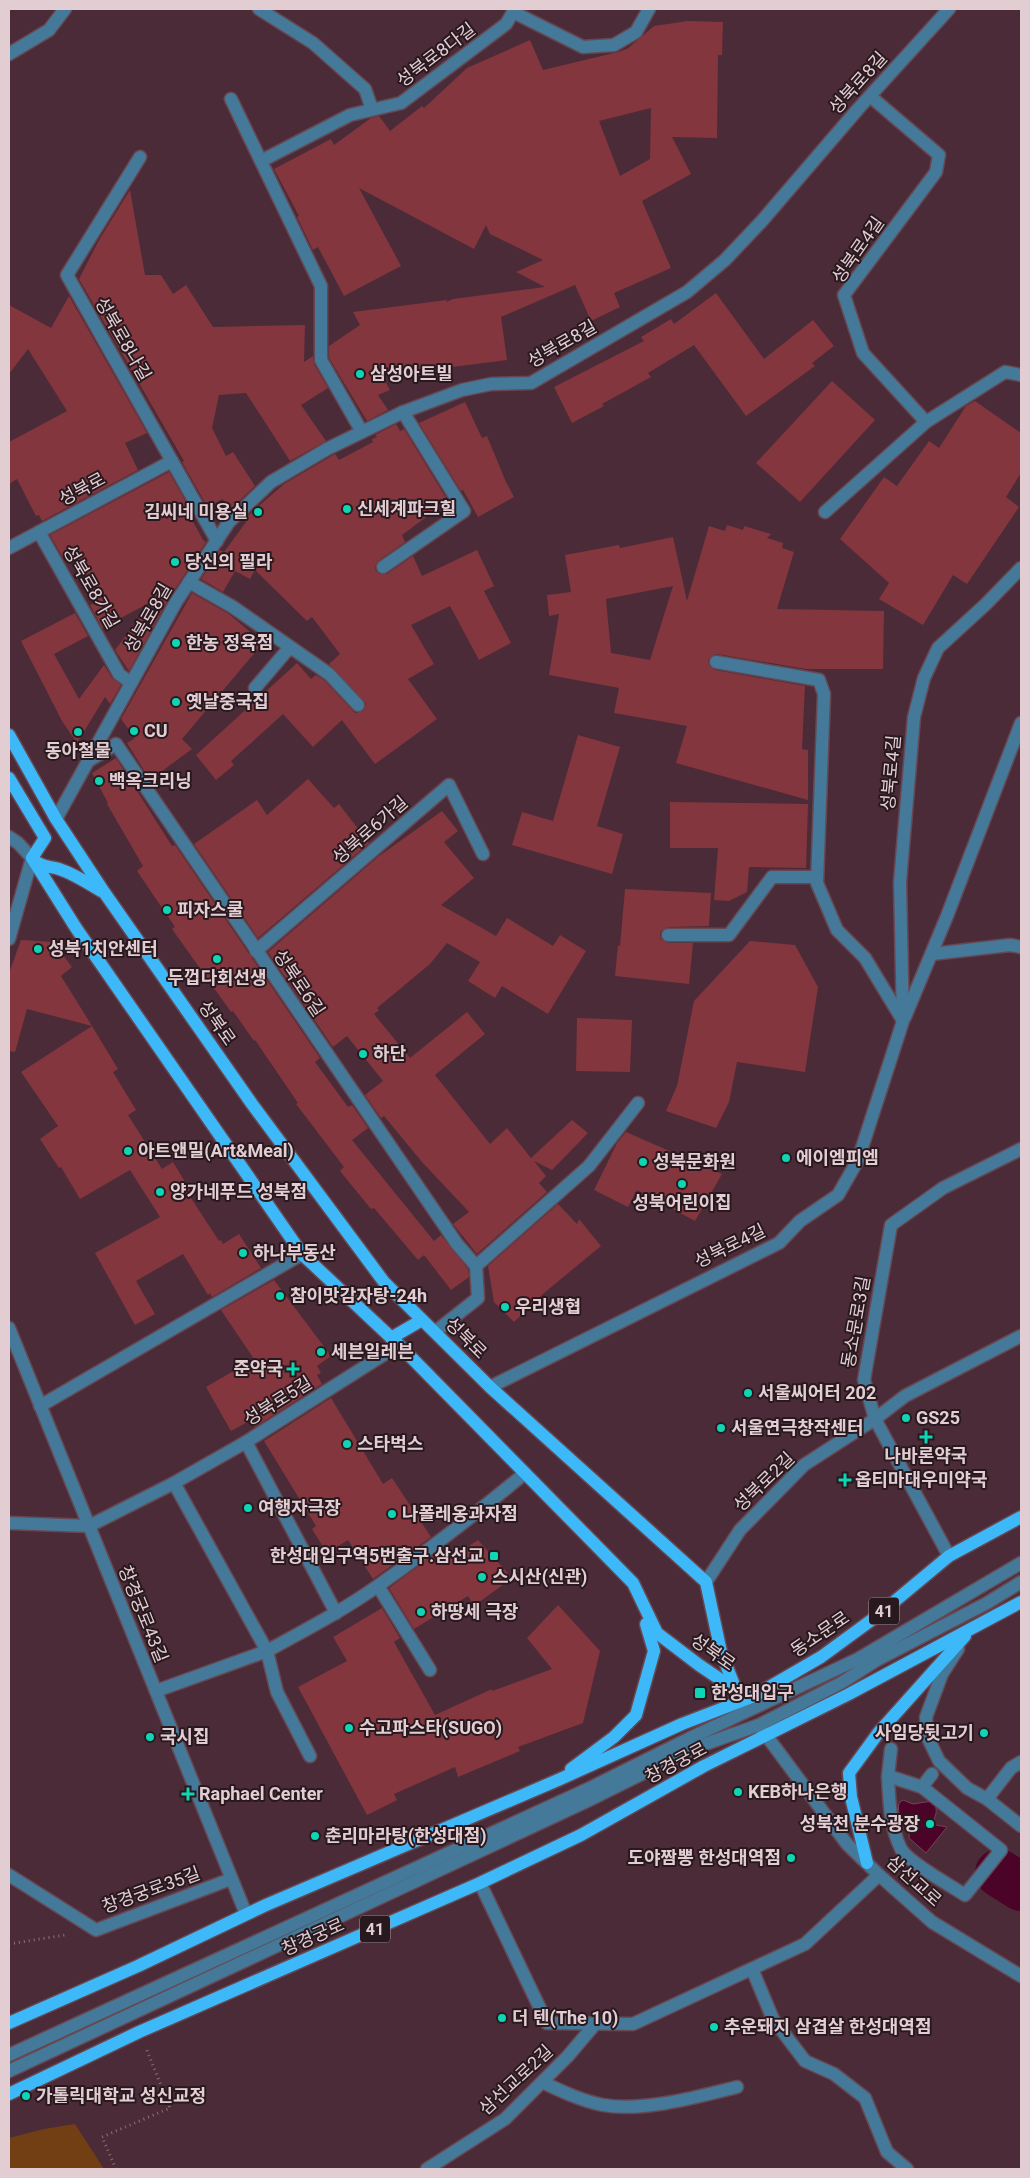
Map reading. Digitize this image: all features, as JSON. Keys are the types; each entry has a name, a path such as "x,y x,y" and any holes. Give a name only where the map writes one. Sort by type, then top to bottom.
{"main road":[{"name":"성북로","path":"9,735 56,820 104,892 252,1104 384,1282 490,1387 706,1582 721,1652 742,1700"},
{"path":"9,778 46,838 32,858 40,866 59,868 104,892"},
{"name":"성북로","path":"32,858 76,928 302,1254 395,1342 633,1583 657,1633 742,1700"},
{"path":"395,1342 422,1320"},
{"name":"동소문로","path":"704,1716 752,1697 821,1657 877,1616 949,1556 1021,1517"},
{"path":"553,1782 614,1737 636,1715 654,1651 633,1583"},
{"name":"41","path":"762,1730 970,1630 1021,1602"},
{"path":"867,1864 851,1797 849,1773 879,1732 970,1630"},
{"name":"창경궁로","path":"9,2023 138,1966 246,1914 704,1716"},
{"name":"창경궁로","path":"9,2094 139,2032 480,1883 581,1835 704,1766 734,1752 762,1730"}],"street":[{"path":"9,54 49,30 65,9"},
{"path":"259,9 313,43 366,89 372,109"},
{"name":"성북로8다길","path":"261,161 350,115 401,103 506,24 514,10 583,47 614,45 636,32 649,9"},
{"name":"성북로8길","path":"56,820 189,582 229,522 271,482 327,449 404,412 462,390 491,384 531,383 687,292 725,260 762,222 870,96 949,9"},
{"name":"성북로4길","path":"870,96 940,156 936,172 844,295 863,354 926,422"},
{"path":"231,99 321,286 321,360 362,432"},
{"name":"성북로8나길","path":"140,157 66,275 216,541"},
{"path":"825,512 926,422 1005,372 1021,375"},
{"path":"383,567 464,511 404,412"},
{"name":"성북로","path":"9,548 172,461"},
{"name":"성북로8가길","path":"39,532 119,674 131,683"},
{"name":"성북로4길","path":"490,1387 779,1243 800,1221 838,1195 858,1160 903,1021 900,882 914,717 924,678 938,648 986,604 1021,568"},
{"path":"189,582 234,607 329,674 358,705"},
{"path":"254,688 290,647"},
{"path":"716,662 819,680 824,694 818,883 837,930 865,958 903,1021"},
{"path":"903,1021 932,954 1021,723"},
{"name":"성북로6길","path":"88,761 116,744 457,1244 476,1266"},
{"name":"성북로6가길","path":"256,951 449,785 483,854"},
{"path":"9,836 32,858 9,939"},
{"path":"668,935 729,934 772,877 818,877"},
{"path":"932,954 1010,945 1021,947"},
{"path":"435,1332 478,1298 476,1266 589,1166 638,1103"},
{"name":"동소문로3길","path":"949,1556 875,1419 864,1380 891,1225 943,1188 1021,1149"},
{"path":"40,1406 302,1254"},
{"name":"창경궁로43길","path":"9,1328 246,1914"},
{"name":"성북로2길","path":"706,1582 740,1530 804,1465 875,1419 905,1396 1021,1336"},
{"name":"성북로5길","path":"9,1523 89,1526 174,1483 246,1442 395,1342"},
{"path":"246,1442 336,1613"},
{"path":"156,1692 267,1651 336,1613 378,1586 472,1517 524,1474"},
{"path":"174,1483 267,1651 277,1692 310,1756"},
{"path":"9,2055 590,1788 688,1739 742,1700 858,1659 1021,1563"},
{"path":"9,2071 585,1802 694,1748 762,1730 877,1660 987,1603 1021,1582"},
{"path":"378,1586 430,1670"},
{"path":"970,1630 942,1674 926,1717 927,1736 939,1761 967,1788 987,1799 1021,1826"},
{"name":"삼선교로","path":"742,1700 762,1730 847,1844 867,1864 932,1922 1021,1976"},
{"path":"888,1776 922,1788 1001,1850 965,1895 916,1863 902,1850 891,1810 888,1776 891,1749"},
{"path":"987,1799 1011,1768 1021,1762"},
{"path":"922,1788 932,1774"},
{"name":"창경궁로35길","path":"9,1875 96,1930 231,1879"},
{"name":"삼선교로2길","path":"480,1883 547,2023 633,2024 805,1944 879,1875"},
{"path":"752,1968 773,2019 805,2061 834,2074 865,2098 887,2152 907,2169"},
{"name":"삼선교로2길","path":"427,2169 505,2119 568,2056 596,2023"},
{"path":"542,2082 592,2103 620,2107 639,2107 663,2103 737,2087"}],"path":[{"path":"9,1944 96,1930"},
{"path":"116,2169 102,2137 170,2108 145,2045"}],"shaded area":[{"path":"903,1800 913,1804 932,1801 936,1809 933,1822 936,1825 947,1827 926,1853 909,1838 910,1823 902,1817 898,1810 899,1803"},
{"path":"75,2124 104,2169 9,2169 9,2138 44,2129"}],"building":[{"path":"688,21 723,22 722,55 718,55 717,138 672,137 691,174 642,201 671,268 614,293 620,307 591,321 575,285 501,317 507,360 382,376 390,390 378,395 388,410 367,421 329,358 329,346 360,325 353,312 447,300 446,302 453,299 545,287 516,272 543,260 490,234 486,225 474,249 359,188 401,266 344,296 318,247 313,250 297,217 299,216 274,169 331,139 334,145 371,118 379,116 390,131 422,106 424,108 467,68 530,40 543,70 627,49 654,26","holes":["651,108 650,159 620,176 599,121"]},
{"path":"130,190 145,275 161,275 173,294 186,285 213,327 305,325 304,362 313,356 314,364 328,388 301,405 326,441 290,461 246,393 219,395 212,428 226,456 233,452 255,486 232,508 222,499 208,508 182,462 184,461 79,279 99,240"},
{"path":"716,293 764,359 813,320 834,346 812,363 815,366 746,416 694,345 648,373 651,377 572,423 554,387 644,341 641,337 671,319 674,324"},
{"path":"69,296 147,433 125,443 138,470 42,521 39,515 36,516 17,479 9,484 9,442 67,411 28,349 9,374 9,305 51,328"},
{"path":"832,381 875,420 800,502 756,463"},
{"path":"975,401 1021,433 1021,473 1006,497 1019,507 967,584 953,575 923,625 879,599 889,583 840,539 884,477 897,486 929,441 939,448 966,406"},
{"path":"465,402 482,438 487,436 514,497 478,517 463,490 461,491 419,423"},
{"path":"396,424 400,431 404,429 448,501 402,535 405,542 378,561 375,567 376,571 380,574 387,574 413,556 422,576 477,550 494,586 484,591 511,643 479,660 450,606 411,625 434,664 408,679 437,719 375,764 342,720 313,747 283,714 231,761 234,765 216,780 196,755 297,663 311,679 316,675 324,680 355,713 363,711 366,704 329,664 340,654 312,617 307,621 255,570 250,579 235,571 223,592 201,579 220,550 224,552 246,522 244,519 284,484 335,454 339,460 373,442 372,439 377,437 375,435"},
{"path":"169,472 194,516 191,518 206,542 169,598 129,671 115,650 151,602 102,628 90,605 98,601 71,554 63,558 50,535"},
{"path":"727,525 743,530 744,526 771,534 767,538 783,543 782,548 794,552 777,609 884,611 883,669 806,669 717,654 708,660 709,665 715,670 805,686 802,749 808,750 808,800 676,763 687,726 614,713 619,688 549,675 559,614 549,616 547,595 571,592 565,555 619,545 620,548 673,537 687,601 709,526 725,531","holes":["673,586 650,660 611,653 606,599"]},
{"path":"192,593 229,614 263,643 182,739 192,749 150,780 127,743 135,738 121,719"},
{"path":"75,613 88,636 54,654 79,699 104,665 112,678 121,685 110,704 105,697 77,743 62,721 21,641"},
{"path":"578,735 620,747 597,826 623,834 612,874 512,845 522,812 553,821"},
{"path":"116,758 172,846 175,845 320,1058 315,1062 348,1107 352,1105 368,1128 352,1140 434,1241 441,1235 468,1269 469,1277 451,1290 424,1255 418,1260 374,1208 371,1209 340,1171 344,1167 296,1104 298,1103 255,1040 233,1011 231,1012 172,929 175,927 137,871 143,866 107,804 92,773"},
{"path":"308,779 334,808 339,804 369,843 258,938 194,844 257,800 267,815"},
{"path":"670,802 808,804 806,868 749,867 747,892 729,901 714,900 718,848 670,848"},
{"path":"442,811 458,831 444,842 474,878 441,905 496,936 507,918 553,946 560,935 586,951 548,1014 502,986 495,998 468,981 480,962 447,943 430,964 377,1008 379,1010 374,1014 410,1058 467,1012 485,1034 435,1075 490,1144 507,1128 531,1158 572,1120 588,1133 552,1170 534,1161 546,1176 539,1183 547,1192 477,1254 453,1224 469,1212 422,1162 384,1116 381,1118 365,1095 383,1081 347,1036 333,1047 268,952 379,856"},
{"path":"625,889 711,893 709,926 668,927 661,931 660,935 661,939 668,943 693,943 689,984 615,976 618,945 620,946"},
{"path":"21,940 53,942 72,967 61,976 92,1026 27,1009 15,1052 9,1051 9,973"},
{"path":"750,941 795,945 818,987 805,1072 737,1062 729,1102 716,1128 666,1111 677,1086 694,1001"},
{"path":"577,1018 632,1020 630,1072 576,1071"},
{"path":"92,1026 118,1069 113,1072 136,1110 128,1115 162,1169 173,1162 190,1190 187,1192 219,1241 221,1240 223,1244 239,1234 261,1268 212,1297 210,1293 208,1295 183,1254 136,1281 155,1314 135,1325 95,1253 160,1217 130,1170 80,1199 61,1167 59,1168 40,1139 58,1126 21,1072"},
{"path":"626,1132 722,1174 695,1221 637,1190 628,1207 594,1190 617,1143"},
{"path":"558,1204 577,1224 579,1219 601,1246 544,1293 514,1322 494,1302 488,1266"},
{"path":"274,1280 331,1356 317,1366 321,1373 317,1375 322,1384 255,1427 251,1420 231,1431 206,1387 254,1359 221,1310"},
{"path":"331,1398 383,1484 392,1478 431,1537 373,1579 348,1540 327,1553 312,1529 316,1526 264,1441"},
{"path":"478,1540 512,1578 474,1606 468,1596 414,1629 389,1588 439,1551 446,1561"},
{"path":"558,1605 600,1651 583,1723 518,1747 520,1751 458,1777 455,1767 394,1794 397,1800 367,1815 298,1687 347,1661 333,1637 382,1608 400,1638 394,1642 435,1715 492,1689 492,1691 552,1669 527,1638"}],"waterway":[{"path":"999,1873 1021,1887"}],"place":[{"name":"삼성아트빌","path":"360,374"},
{"name":"신세계파크힐","path":"347,509"},
{"name":"김씨네 미용실","path":"258,512"},
{"name":"당신의 필라","path":"175,562"},
{"name":"한농 정육점","path":"176,643"},
{"name":"옛날중국집","path":"176,702"},
{"name":"CU","path":"134,731"},
{"name":"동아철물","path":"78,732"},
{"name":"백옥크리닝","path":"99,781"},
{"name":"피자스쿨","path":"167,910"},
{"name":"성북1치안센터","path":"38,949"},
{"name":"두껍다회선생","path":"217,959"},
{"name":"하단","path":"363,1054"},
{"name":"아트앤밀(Art&Meal)","path":"128,1151"},
{"name":"에이엠피엠","path":"786,1158"},
{"name":"성북문화원","path":"643,1162"},
{"name":"성북어린이집","path":"682,1184"},
{"name":"양가네푸드 성북점","path":"160,1192"},
{"name":"하나부동산","path":"243,1253"},
{"name":"참이맛감자탕-24h","path":"280,1296"},
{"name":"우리생협","path":"505,1307"},
{"name":"세븐일레븐","path":"321,1352"},
{"name":"준약국","path":"293,1369"},
{"name":"서울씨어터 202","path":"748,1393"},
{"name":"GS25","path":"906,1418"},
{"name":"서울연극창작센터","path":"721,1428"},
{"name":"나바론약국","path":"926,1437"},
{"name":"스타벅스","path":"347,1444"},
{"name":"옵티마대우미약국","path":"845,1480"},
{"name":"여행자극장","path":"248,1508"},
{"name":"나폴레옹과자점","path":"392,1514"},
{"name":"한성대입구역5번출구.삼선교","path":"494,1556"},
{"name":"스시산(신관)","path":"482,1577"},
{"name":"하땅세 극장","path":"421,1612"},
{"name":"한성대입구","path":"700,1693"},
{"name":"수고파스타(SUGO)","path":"349,1728"},
{"name":"사임당뒷고기","path":"984,1733"},
{"name":"국시집","path":"150,1737"},
{"name":"KEB하나은행","path":"738,1792"},
{"name":"Raphael Center","path":"188,1794"},
{"name":"성북천 분수광장","path":"930,1824"},
{"name":"춘리마라탕(한성대점)","path":"315,1836"},
{"name":"도야짬뽕 한성대역점","path":"791,1858"},
{"name":"더 텐(The 10)","path":"502,2018"},
{"name":"추운돼지 삼겹살 한성대역점","path":"714,2027"},
{"name":"가톨릭대학교 성신교정","path":"26,2096"}]}
